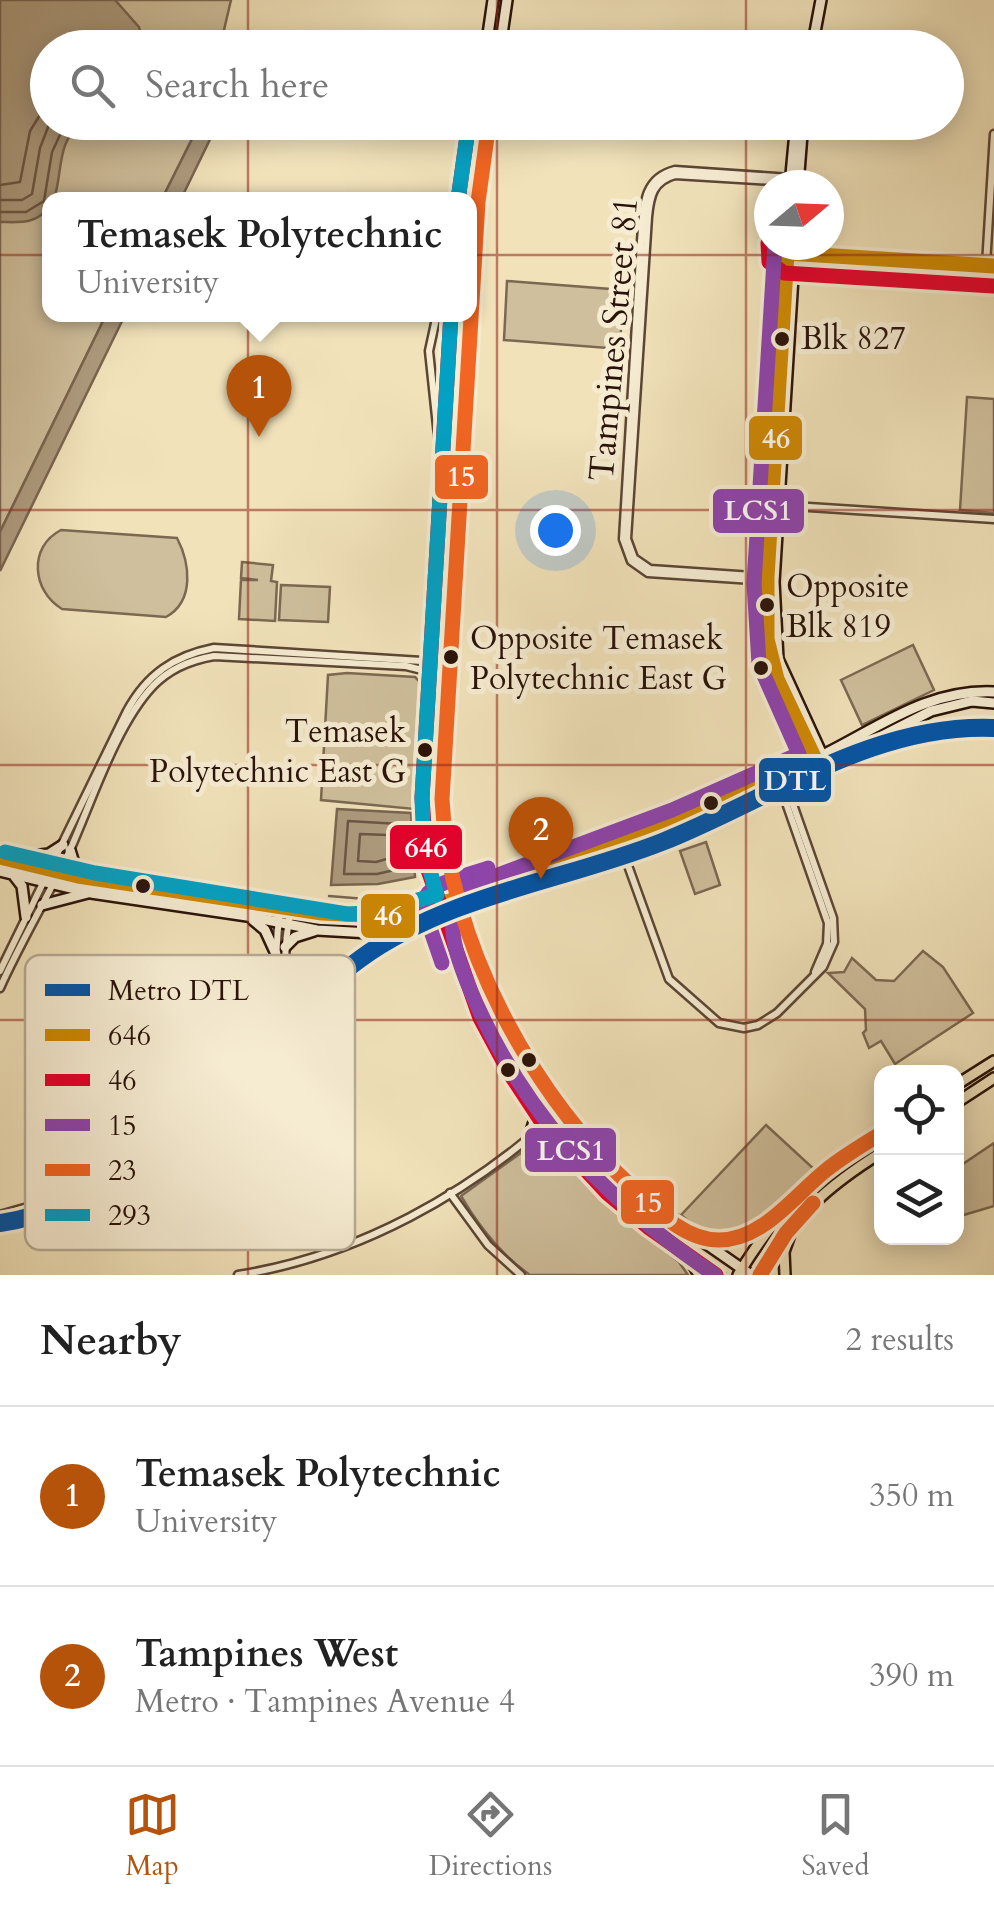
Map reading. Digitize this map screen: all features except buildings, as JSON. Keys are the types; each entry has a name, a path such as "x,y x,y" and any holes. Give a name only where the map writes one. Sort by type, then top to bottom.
{"main road":[{"path":"492,30 501,0"},
{"path":"500,30 501,0"},
{"path":"813,30 818,0"},
{"path":"471,192 473,140"},
{"path":"473,192 485,140"},
{"path":"794,170 795,140"},
{"path":"796,170 800,140"},
{"path":"790,260 767,640 770,661 820,762"},
{"path":"458,322 426,836 431,867 451,931 490,1027 532,1102 547,1123 637,1216 720,1275"},
{"path":"466,322 442,836 450,875 469,929 503,1020 559,1112 622,1179 744,1273 768,1227 789,1203"},
{"path":"444,540 457,527"},
{"path":"437,640 451,639"},
{"path":"460,904 483,902 792,780 922,703 948,695 994,692"},
{"path":"4,858 78,876 286,907 377,917 444,909 622,849 699,810 820,762 931,711 959,703 994,703"},
{"path":"429,783 434,792 443,784"},
{"path":"4,858 49,854 66,847 78,876"},
{"path":"0,871 91,893 317,930 370,933 428,919 444,909"},
{"path":"13,875 22,886 26,917"},
{"path":"42,906 91,893"},
{"path":"469,929 474,912 483,902"},
{"path":"246,916 265,930 280,951 295,938 317,930"},
{"path":"428,919 440,921 451,931"},
{"path":"964,1080 994,1062"},
{"path":"964,1098 994,1078"},
{"path":"529,1137 535,1122 532,1102"},
{"path":"688,1233 719,1240 750,1232 874,1137"},
{"path":"760,1275 797,1219 845,1176 877,1155"},
{"path":"785,1275 784,1252 797,1219"},
{"path":"687,1254 699,1275"}],"street":[{"path":"844,254 990,266 994,134"},
{"path":"460,192 473,140"},
{"name":"Tampines Street 81","path":"754,178 675,170 661,174 650,185 644,202 641,241 623,540 631,561 648,573 771,579"},
{"path":"435,322 428,352 446,510"},
{"path":"776,505 994,519"},
{"path":"0,972 26,917 55,871 136,694 152,675 193,652 214,648 422,661 437,653"},
{"path":"66,847 142,700 171,671 194,660 214,656 406,666 426,671 436,687"},
{"path":"622,849 668,979 718,1024 744,1028 768,1021 828,959 834,930 790,796 792,780"},
{"path":"774,787 785,800 828,922 827,944 815,973"},
{"path":"0,988 42,906 49,882"},
{"path":"280,955 286,907"},
{"path":"355,1242 383,1232 450,1192 559,1112"},
{"path":"450,1192 488,1245 521,1275"},
{"path":"0,1217 25,1211"},
{"path":"242,1275 332,1250"},
{"path":"279,1275 293,1264"}],"shaded area":[{"path":"0,0 231,0 224,30 30,30 30,140 192,140 166,192 42,192 42,322 103,322 0,532"},
{"path":"507,281 623,290 620,349 504,340"},
{"path":"967,397 994,399 994,513 960,510"},
{"path":"61,530 177,538 187,570 182,601 166,617 62,609 45,591 38,569 43,547"},
{"path":"242,562 273,565 271,581 277,582 275,621 239,619 241,580 258,580 241,578"},
{"path":"281,585 330,587 328,622 279,620"},
{"path":"913,645 934,690 862,725 841,680"},
{"path":"328,675 415,677 422,684 414,809 321,800"},
{"path":"706,842 720,885 695,894 680,851"},
{"path":"923,951 943,967 973,1013 895,1064 881,1041 869,1048 863,1033 865,1009 828,973 844,972 852,958 876,980 894,981"},
{"path":"766,1125 816,1171 778,1206 746,1228 713,1235 698,1229 681,1215"},
{"path":"546,1135 604,1200 679,1262 688,1275 530,1275 500,1249 461,1196"},
{"path":"994,1143 994,1206 964,1215 964,1163"}],"water":[{"path":"0,0 115,0 140,30 30,30 30,140 67,140 56,192 42,192 42,213 33,220 0,222"},
{"path":"192,140 210,140 184,192 166,192"},
{"path":"103,322 122,322 0,571 0,532"},
{"path":"337,809 411,813 415,877 378,884 331,885"}],"waterway":[{"path":"329,896 378,900 424,890"},
{"path":"543,1075 591,1139 651,1194 694,1226"}],"metro line":[{"name":"DTL","path":"355,963 430,919 662,842 864,751 949,730 994,728"},
{"name":"DTL","path":"0,1223 25,1216"}],"transit line":[{"name":"646","path":"459,192 466,140"},
{"path":"459,192 466,140"},
{"name":"15","path":"477,219 487,140"},
{"name":"46","path":"0,857 78,876 322,913 387,916 466,897 630,837 815,759 777,679 767,639 767,577 787,253 994,266"},
{"name":"646","path":"769,260 784,273 993,286"},
{"name":"LCS1","path":"715,1275 636,1215 568,1148 539,1111 512,1071 467,982 455,943 453,917 463,894 474,884 672,810 799,754 759,664 754,583 774,260"},
{"name":"646","path":"451,322 422,798 427,867 480,1018 543,1124 607,1193 716,1275"},
{"path":"5,852 95,873 347,914 367,913 437,895 424,850 422,798 451,322"},
{"name":"15","path":"471,322 442,799 460,908 502,1013 530,1063 598,1152 673,1223 695,1235 719,1240 750,1233 777,1215 832,1166 874,1138"},
{"name":"LCS1","path":"442,963 427,919 426,896 444,883 488,868"},
{"name":"15","path":"760,1275 786,1233 813,1203"}],"place":[{"name":"Blk 827","path":"782,339"},
{"name":"Temasek Polytechnic","path":"259,437"},
{"name":"Opposite Blk 819","path":"767,605"},
{"name":"Opposite Temasek Polytechnic East G","path":"451,657"},
{"name":"Temasek Polytechnic East G","path":"425,750"},
{"name":"Tampines West","path":"541,879"}]}
